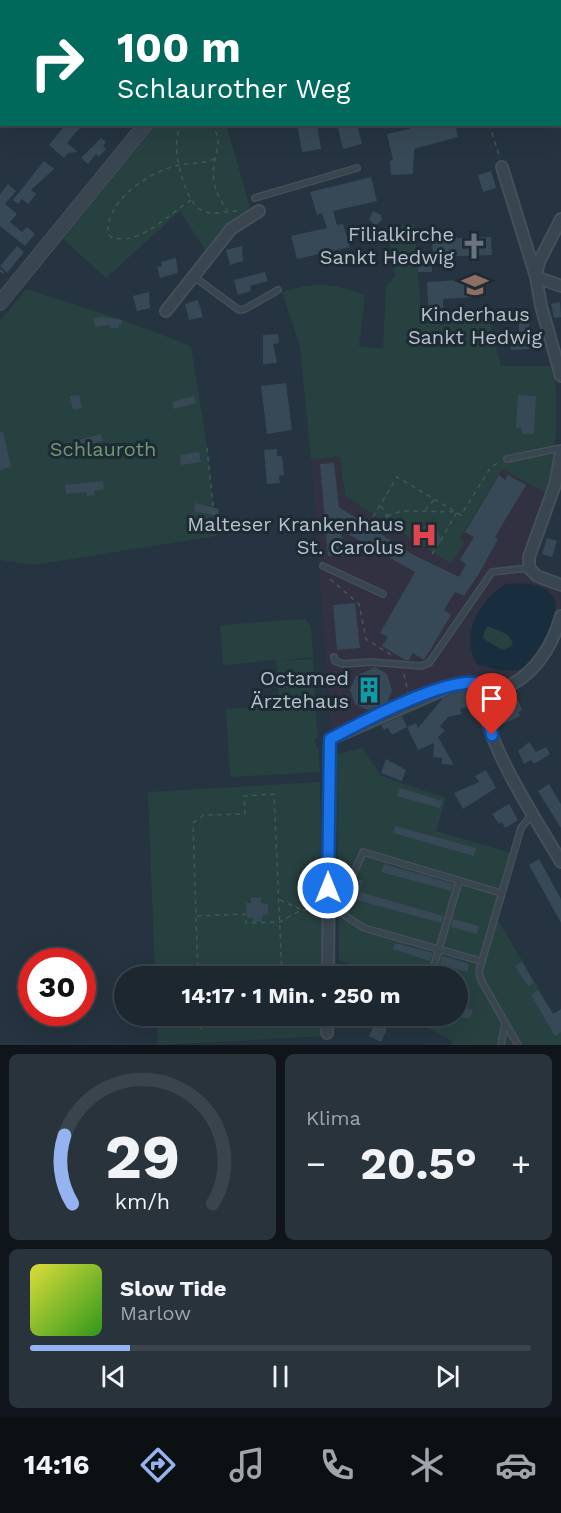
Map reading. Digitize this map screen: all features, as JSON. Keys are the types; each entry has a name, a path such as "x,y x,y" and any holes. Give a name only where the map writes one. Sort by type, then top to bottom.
{"street":[{"path":"0,303 144,126"},
{"path":"502,167 536,277 541,306 561,376"},
{"path":"166,311 231,229 259,211"},
{"path":"536,277 539,262 561,219"},
{"path":"536,277 561,286"},
{"path":"561,453 555,485 529,557 529,568 537,576 561,585"},
{"path":"561,616 555,637 528,674 497,690 486,705 492,735 561,862"},
{"path":"328,966 330,739 410,702 466,683 488,685 497,690"},
{"path":"327,1026 327,1033"}],"lane":[{"path":"255,198 357,168"},
{"path":"194,276 239,310 245,309 278,290"},
{"path":"507,459 561,448"},
{"path":"323,566 383,594"},
{"path":"334,657 335,661 343,664 371,662 421,666 435,657 492,572 529,568"},
{"path":"518,1045 479,975 521,828 533,813"},
{"path":"477,960 364,927 344,915 353,875 363,852 501,893"},
{"path":"434,966 459,881"},
{"path":"501,1045 505,1023"}],"path":[{"path":"181,126 175,143 178,165 191,200 201,210 209,213 227,211 215,189 216,158 220,143 212,126"},
{"path":"490,126 502,167"},
{"path":"191,200 139,235 126,240 111,237 108,234 113,214 128,192 146,178 178,165 206,163 216,158"},
{"path":"207,448 215,523"},
{"path":"373,517 397,477 461,515 490,467 507,459"},
{"path":"421,511 429,508 435,499"},
{"path":"380,505 387,516"},
{"path":"387,516 400,512 457,512"},
{"path":"432,554 457,512"},
{"path":"382,528 387,516"},
{"path":"325,574 357,601 366,639 398,659 402,665 410,702"},
{"path":"198,966 193,823 204,815 245,814 244,796 274,794 282,966"},
{"path":"279,899 300,910"},
{"path":"196,916 245,914 246,923 280,922 300,910 328,909"},
{"path":"201,1026 201,1034"}],"shaded area":[{"name":"Malteser Krankenhaus St. Carolus","path":"557,394 554,466 521,561 526,577 554,589 560,597 560,608 550,638 529,667 515,677 473,678 445,682 331,732 311,459 340,457 345,496"},
{"path":"506,584 535,585 548,591 556,603 549,631 540,650 528,665 521,669 494,669 478,665 472,654 470,642 475,619 480,609","holes":["487,626 507,634 513,642 511,647 502,650 482,638"]}],"green space":[{"path":"155,126 226,126 250,207 208,254 180,211 106,278 63,239"},
{"path":"414,224 422,321 489,320 501,366 554,366 556,430 553,461 546,493 502,469 460,538 465,542 451,564 345,496 340,457 311,459 300,347 282,292 306,286 324,285 365,295 359,346 383,349 386,286 395,277 387,228"},
{"name":"Schlauroth","path":"26,289 120,319 191,346 207,446 216,536 35,565 0,560 0,321"},
{"path":"305,619 311,626 313,657 278,661 313,659 315,701 279,704 276,660 223,665 220,625"},
{"path":"490,626 507,634 513,642 511,647 502,650 482,638 485,627"},
{"path":"315,703 318,737 315,738 320,772 230,777 226,709"},
{"path":"362,748 381,776 446,798 436,831 511,853 477,964 496,917 561,1026 561,1045 451,1045 452,1041 424,1026 468,1026 468,966 353,966 339,960 337,754"},
{"path":"320,782 324,966 155,966 148,792"},
{"path":"157,1026 325,1026 325,1036 158,1045"}],"building":[{"path":"64,126 81,126 67,143 78,152 68,153 64,158 49,145"},
{"path":"297,126 317,126 321,149 302,152"},
{"path":"337,126 358,126 362,144 343,149"},
{"path":"411,126 455,126 458,137 414,149 413,174 391,175 390,161 393,160 387,134 409,129"},
{"path":"101,138 106,142 103,146 106,149 99,157 96,154 88,164 81,158"},
{"path":"44,161 54,169 31,190 36,194 28,204 22,199 18,204 13,200"},
{"path":"491,171 496,188 483,192 478,175"},
{"path":"371,177 377,201 333,211 337,225 343,224 350,247 297,259 291,236 327,228 322,213 317,215 310,192"},
{"path":"8,184 16,191 5,204 17,214 10,222 22,232 27,227 35,234 25,246 0,226 0,194"},
{"path":"373,211 381,215 382,220 375,226 369,219"},
{"path":"491,237 492,255 433,257 432,239"},
{"path":"17,246 24,252 7,273 0,266"},
{"path":"242,246 243,261 230,265 226,250"},
{"path":"176,258 178,273 160,278 157,267 162,266 161,262"},
{"path":"418,260 432,260 432,272 418,272"},
{"path":"265,272 268,281 250,286 251,291 238,295 234,280"},
{"path":"475,279 476,297 443,299 443,316 429,317 427,282"},
{"path":"149,292 150,308 137,311 133,296"},
{"path":"198,300 203,317 189,320 185,304"},
{"path":"560,302 561,317 554,318 551,304"},
{"path":"94,318 122,320 122,324 119,324 119,328 110,328 110,325 95,327"},
{"path":"519,322 529,322 529,349 511,350 511,333 519,333"},
{"path":"278,334 279,343 273,344 277,363 263,364 263,335"},
{"path":"286,383 292,430 267,434 261,386"},
{"path":"79,395 82,408 73,410 70,396"},
{"path":"518,395 536,396 534,434 522,434 522,428 516,428"},
{"path":"194,396 196,403 174,409 172,402"},
{"path":"3,431 11,467 0,470 0,432"},
{"path":"101,434 103,441 81,447 79,440"},
{"path":"277,449 277,456 282,456 284,475 279,476 280,483 267,484 264,450"},
{"path":"199,452 201,462 181,465 180,455"},
{"path":"334,463 339,507 412,554 459,577 466,564 460,560 474,537 465,532 499,475 505,480 508,475 526,485 495,537 498,539 480,572 464,596 455,592 444,610 451,615 424,660 413,653 409,660 405,660 382,646 388,637 380,633 415,572 341,530 344,556 328,556 320,464"},
{"path":"103,481 104,489 94,491 95,495 87,496 87,492 66,494 65,485"},
{"path":"195,503 219,509 218,516 194,511"},
{"path":"431,525 437,529 442,542 428,544 421,540 419,533 424,526"},
{"path":"547,538 557,541 552,557 542,554"},
{"path":"355,603 360,648 337,650 333,605"},
{"name":"Octamed Ärztehaus","path":"375,667 387,674 392,690 387,703 368,710 355,704 350,690 356,676"},
{"path":"472,691 476,705 460,709 462,714 448,717 440,726 445,731 438,737 454,765 442,764 442,758 433,757 434,743 418,750 407,727 416,723 418,728 443,698 454,693"},
{"path":"518,700 522,710 518,712 520,716 497,727 494,707 500,706 501,708"},
{"path":"402,716 407,727 392,735 388,728 384,730 381,725"},
{"path":"529,742 536,752 546,747 550,754 534,764 531,760 524,764 518,751"},
{"path":"386,759 406,770 402,781 381,773"},
{"path":"486,770 496,788 463,809 454,793 479,782 475,776"},
{"path":"549,784 561,804 561,828 538,791"},
{"path":"400,788 442,801 440,808 397,796"},
{"path":"509,804 518,820 505,828 502,822 499,824 492,814"},
{"path":"395,826 476,848 474,856 393,833"},
{"path":"539,859 561,899 561,923 529,865"},
{"path":"384,864 453,884 451,891 381,872"},
{"path":"357,879 363,881 360,892 443,916 441,923 353,899"},
{"path":"261,897 261,903 268,904 268,914 262,916 262,921 253,922 253,918 247,918 246,903 251,903 251,898"},
{"path":"453,919 479,926 477,934 451,927"},
{"path":"395,943 433,953 430,961 393,949"},
{"path":"442,956 469,964 468,968 468,966 440,964"},
{"path":"522,962 534,983 528,986 515,966"},
{"path":"538,990 553,1014 561,1009 561,1032 555,1036 531,995"},
{"path":"468,1009 473,1010 470,1019 468,1018"},
{"path":"374,1026 387,1029 381,1042 369,1036"}],"place":[{"name":"Filialkirche Sankt Hedwig","path":"474,246"},
{"name":"Kinderhaus Sankt Hedwig","path":"475,285"},
{"name":"Malteser Krankenhaus St. Carolus","path":"424,535"},
{"name":"Octamed Ärztehaus","path":"369,690"}],"route":[{"path":"328,888 330,739 422,697 466,683 488,685 497,690 488,698 486,705 492,735"}]}
